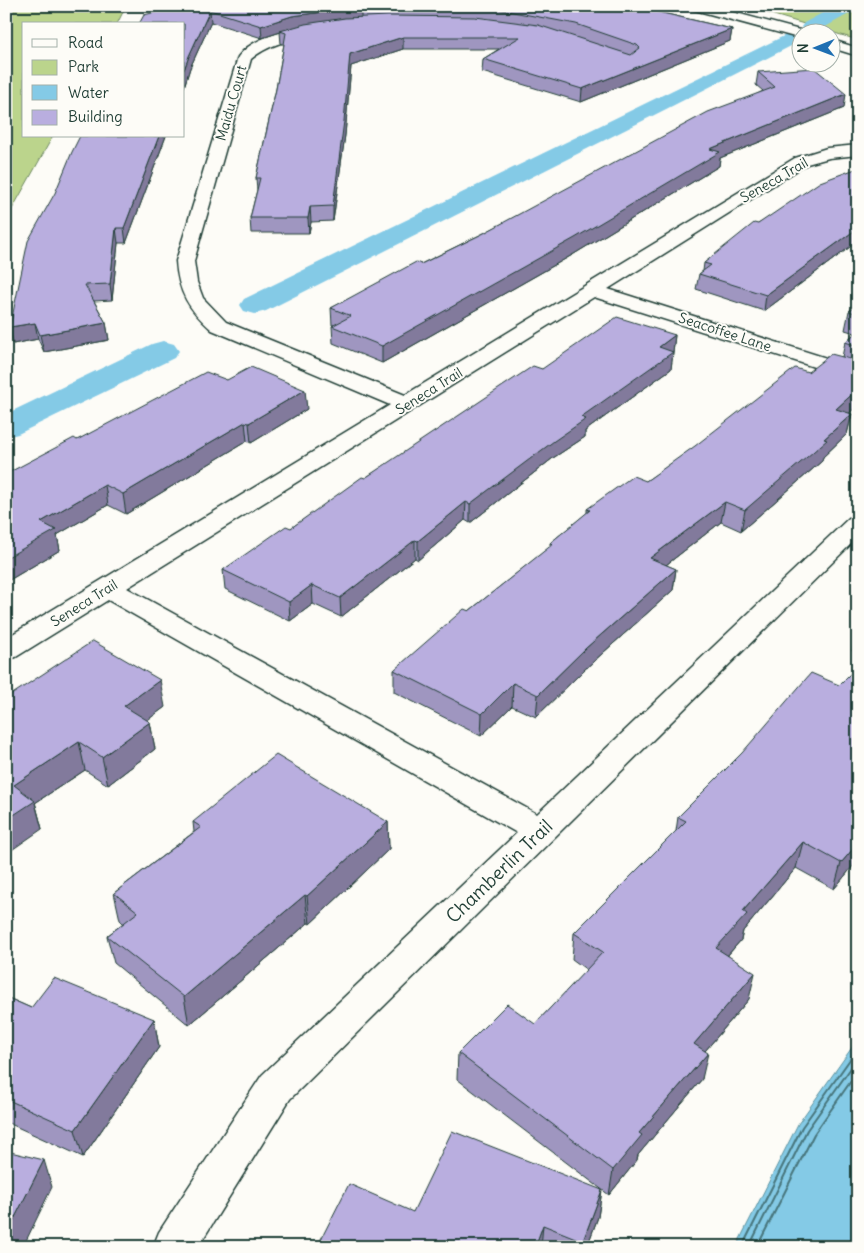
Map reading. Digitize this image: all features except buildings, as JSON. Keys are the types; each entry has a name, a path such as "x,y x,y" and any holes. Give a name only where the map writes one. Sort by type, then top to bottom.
{"street":[{"path":"696,6 792,32"},
{"name":"Maidu Court","path":"330,28 274,39 256,46 245,57 185,262 187,287 200,310 219,326 407,404"},
{"path":"842,47 858,52"},
{"name":"Seneca Trail","path":"6,651 801,161 827,153 858,150"},
{"name":"Seacoffee Lane","path":"592,290 858,375"},
{"name":"Chamberlin Trail","path":"174,1247 276,1087 858,523"},
{"path":"108,588 540,831"}],"green space":[{"path":"6,6 126,6 118,22 22,22 22,138 52,138 6,220"},
{"path":"745,6 858,6 858,40 842,35 842,22 797,22"}],"water":[{"path":"858,1039 858,1247 736,1247 798,1124"}],"waterway":[{"path":"820,22 850,6"},
{"path":"255,305 786,41"},
{"path":"581,138 587,140"},
{"path":"6,427 163,351"}]}
